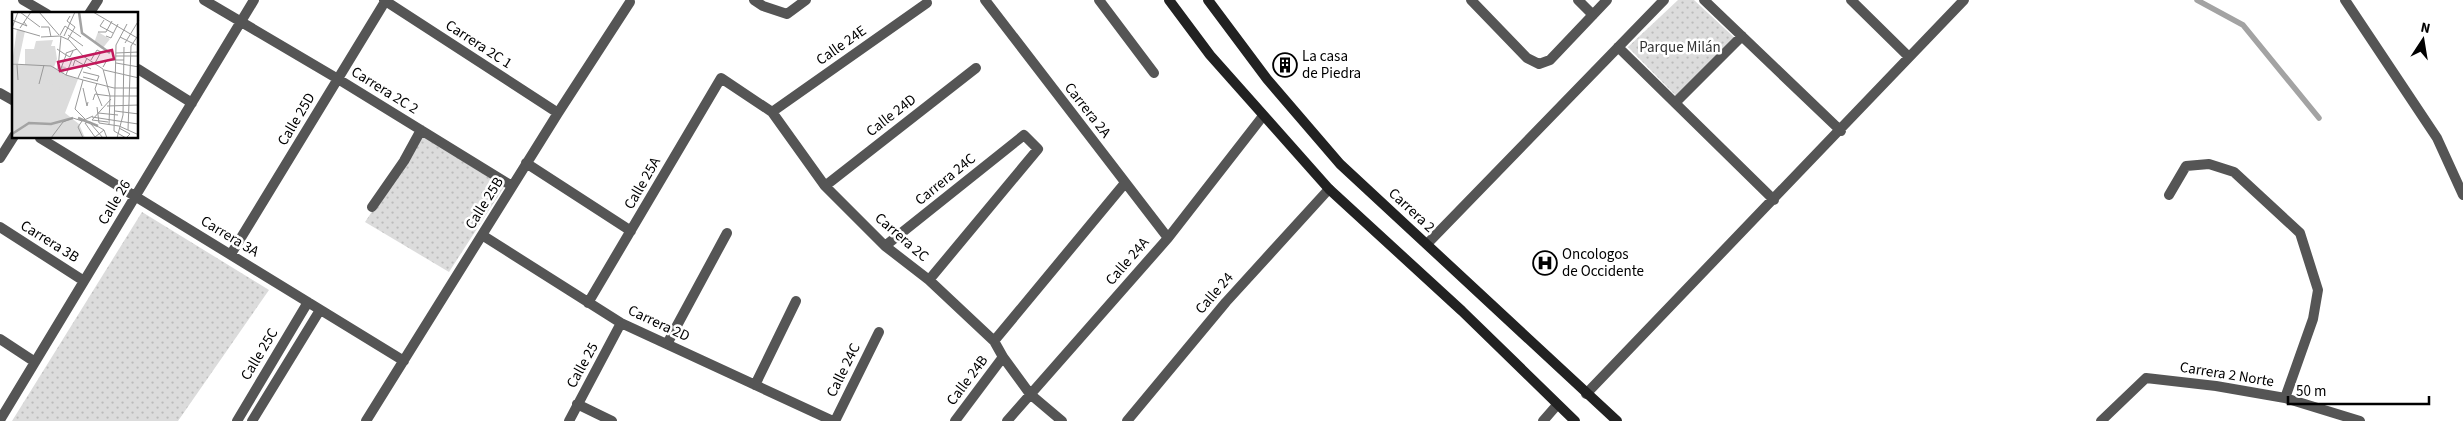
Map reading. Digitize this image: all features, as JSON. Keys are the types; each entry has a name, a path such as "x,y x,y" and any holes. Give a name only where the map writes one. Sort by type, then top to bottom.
{"main road":[{"path":"1168,0 1210,55 1329,189 1462,311 1575,421"},
{"name":"Carrera 2","path":"1208,0 1267,79 1340,164 1617,421"}],"street":[{"path":"23,0 44,12"},
{"path":"90,12 98,0"},
{"name":"Carrera 2C 2","path":"204,0 338,79 512,186"},
{"name":"Calle 26","path":"0,420 254,0"},
{"name":"Calle 25D","path":"232,254 385,0"},
{"name":"Carrera 2C 1","path":"385,0 558,113"},
{"path":"754,0 763,6 787,14 806,0"},
{"name":"Carrera 2A","path":"984,0 1168,238"},
{"path":"1099,0 1154,73"},
{"path":"1471,0 1527,58 1539,64 1550,60 1607,0"},
{"path":"1578,0 1593,15"},
{"path":"1426,244 1664,0"},
{"path":"1704,0 1841,131"},
{"path":"1851,0 1909,57"},
{"path":"1586,394 1841,131 1964,0"},
{"path":"2345,0 2437,138 2463,195"},
{"name":"Calle 25B","path":"366,421 526,163 630,2"},
{"name":"Calle 24E","path":"772,112 927,3"},
{"path":"1675,103 1742,36"},
{"path":"1618,47 1774,200"},
{"name":"Calle 24D","path":"825,186 976,68"},
{"path":"139,70 192,103"},
{"name":"Carrera 2C","path":"721,78 772,112 825,186 885,246 929,280 994,340 1002,357 1030,394 1062,421"},
{"name":"Calle 25A","path":"588,303 721,78"},
{"path":"0,93 12,100"},
{"name":"Calle 24A","path":"1007,421 1168,238 1263,116"},
{"path":"372,207 404,161 421,130"},
{"name":"Carrera 24C","path":"885,246 1024,135 1038,149 929,280"},
{"path":"0,158 12,139"},
{"name":"Carrera 3A","path":"42,139 404,361"},
{"path":"526,163 632,231"},
{"path":"2168,195 2186,166 2209,164 2234,172 2300,233 2318,290 2313,319 2285,398"},
{"path":"994,340 1125,183"},
{"name":"Calle 24","path":"1127,421 1226,302 1329,189"},
{"name":"Carrera 3B","path":"0,228 84,280"},
{"path":"667,344 727,233"},
{"name":"Carrera 2D","path":"482,235 622,323 834,421"},
{"path":"755,385 796,301"},
{"name":"Calle 25C","path":"237,421 308,302"},
{"name":"Calle 25C","path":"252,421 320,310"},
{"name":"Calle 25","path":"569,421 622,323"},
{"name":"Calle 24C","path":"834,421 879,332"},
{"path":"0,339 35,362"},
{"name":"Calle 24B","path":"955,421 1002,357"},
{"name":"Carrera 2 Norte","path":"2101,421 2146,378 2216,386 2285,398 2360,421"},
{"path":"577,404 612,421"},
{"path":"1543,421 1557,405"}],"green space":[{"name":"Parque Milán","path":"1678,0 1694,0 1738,41 1679,99 1628,47"},
{"path":"423,136 504,187 449,272 365,222"},
{"path":"142,212 269,290 178,421 12,421"}],"waterway":[{"path":"2197,0 2243,25 2319,118"}],"place":[{"name":"La casa de Piedra","path":"1285,65"},
{"name":"Oncologos de Occidente","path":"1545,263"}]}
